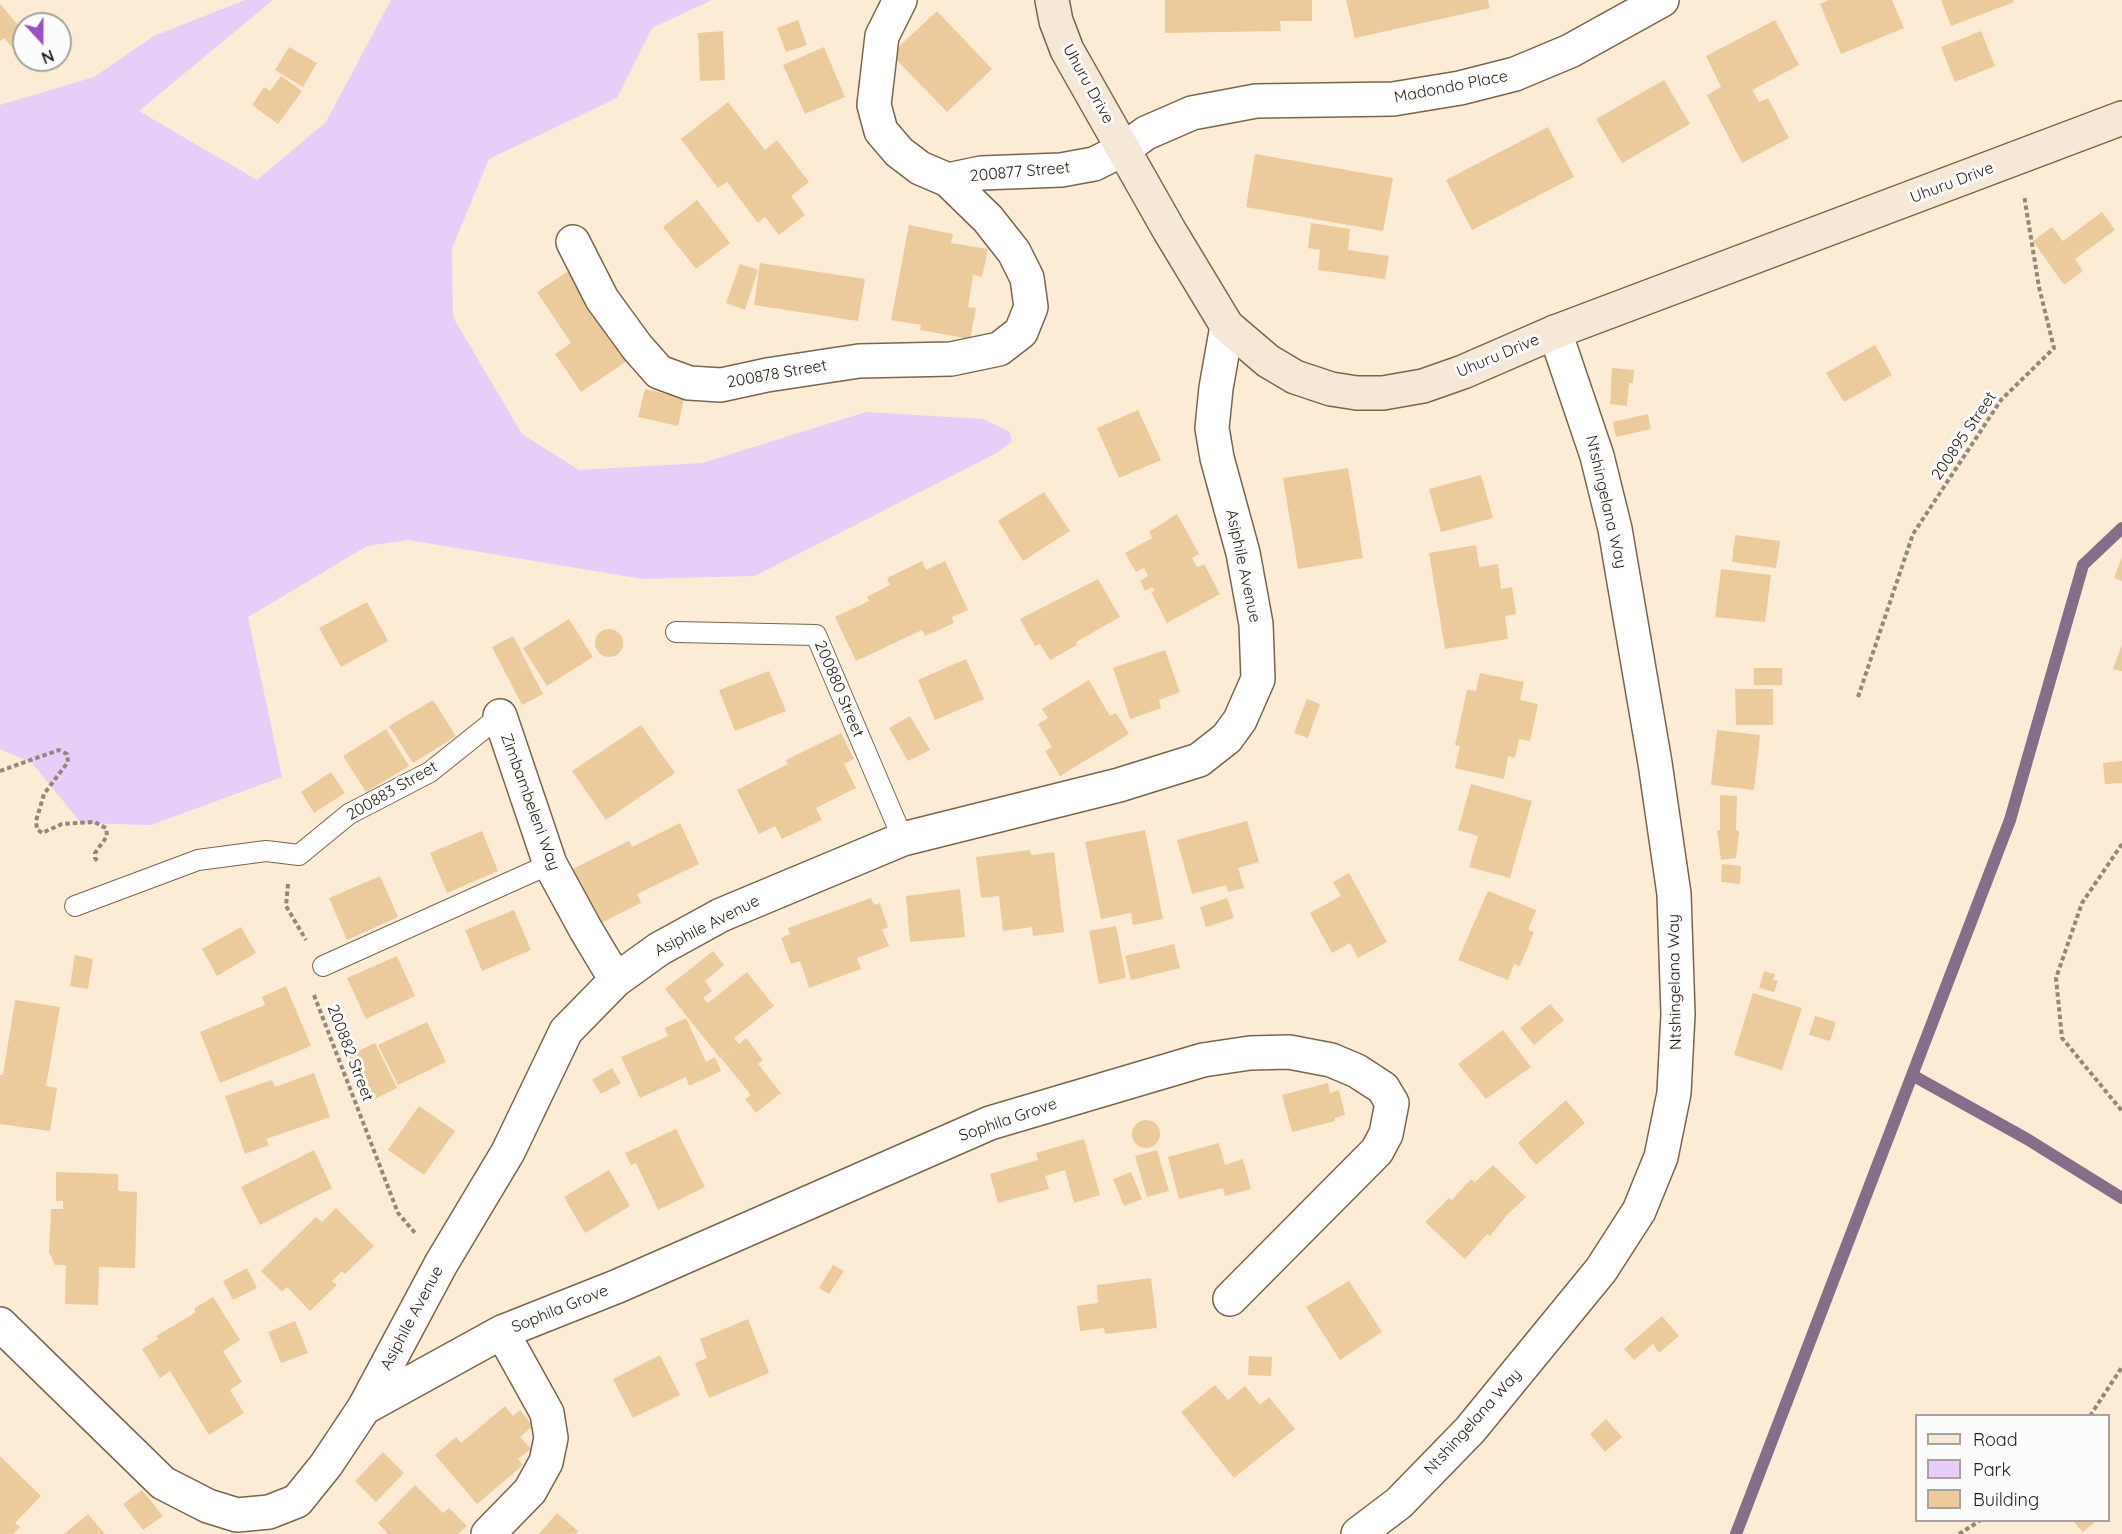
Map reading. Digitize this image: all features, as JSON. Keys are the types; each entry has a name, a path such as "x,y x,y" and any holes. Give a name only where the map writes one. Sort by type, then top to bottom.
{"street":[{"name":"200877 Street","path":"900,0 882,36 874,105 881,131 899,152 920,168 948,180 988,219 1014,252 1027,278 1031,308"},
{"name":"Uhuru Drive","path":"1052,0 1056,21 1067,50 1169,230 1227,326 1268,361 1295,377 1357,393 1383,393 1423,386 1463,372 1555,332 2122,118"},
{"name":"Madondo Place","path":"1124,149 1146,133 1192,113 1256,102 1393,99 1460,88 1515,74 1570,51 1662,0"},
{"name":"200877 Street","path":"948,180 981,172 1061,170 1094,164 1124,149"},
{"name":"200878 Street","path":"573,242 602,299 636,347 659,372 688,383 721,385 767,375 859,361 951,359 978,355 999,349 1021,332 1031,308"},
{"name":"Asiphile Avenue","path":"0,1324 163,1483 208,1506 237,1515 269,1512 297,1501 326,1465 364,1408 441,1264 508,1152 566,1031 616,980 659,949 721,915 903,839 1119,785 1199,760 1227,738 1240,720 1258,678 1256,624 1242,553 1217,458 1212,428 1216,388 1227,326"},
{"name":"Ntshingelana Way","path":"1358,1534 1399,1503 1470,1430 1601,1270 1639,1211 1657,1168 1674,1093 1678,1014 1674,894 1655,763 1615,529 1597,456 1555,332"},
{"name":"Zimbambeleni Way","path":"500,716 550,864 585,930 616,980"},
{"name":"Sophila Grove","path":"364,1408 502,1332 618,1286 990,1123 1203,1060 1250,1053 1289,1052 1331,1060 1358,1071 1383,1088 1392,1103 1386,1134 1377,1151 1230,1299"},
{"path":"488,1534 530,1491 546,1462 551,1438 547,1413 502,1332"}],"lane":[{"name":"200880 Street","path":"676,632 816,635 903,839"},
{"name":"200883 Street","path":"299,855 349,814 430,772 500,716"},
{"path":"75,906 198,860 266,851 299,855"},
{"path":"323,966 550,864"}],"path":[{"name":"200895 Street","path":"1858,697 1913,534 2001,400 2054,348 2039,286 2017,159"},
{"path":"0,771 59,750 67,754 68,762 44,794 36,821 38,828 42,832 62,824 94,822 106,828 107,836 95,853 95,858 99,863 123,870 136,882"},
{"path":"2122,844 2082,903 2056,978 2062,1038 2122,1111"},
{"path":"299,855 288,880 286,906 323,966"},
{"name":"200882 Street","path":"323,966 306,974 398,1213 441,1264"},
{"path":"2091,1414 2122,1367"},
{"path":"1959,1534 1979,1522"}],"green space":[{"path":"245,0 273,0 139,111 257,180 326,122 391,0 712,0 652,28 617,98 489,159 452,248 453,317 522,434 579,470 702,463 866,412 983,419 1010,432 1012,442 993,455 755,576 643,579 408,540 367,546 248,617 282,777 151,825 81,823 32,763 0,749 0,105 94,77 154,36"}],"building":[{"path":"1165,0 1312,0 1312,21 1280,21 1281,31 1165,33"},
{"path":"1346,0 1488,0 1490,8 1355,38"},
{"path":"1829,0 1892,0 1904,28 1841,54 1820,4"},
{"path":"1941,0 2013,0 2014,2 1951,26"},
{"path":"0,4 12,18 12,47 4,38 0,41"},
{"path":"937,11 992,69 947,112 891,54"},
{"path":"798,20 807,45 786,52 777,28"},
{"path":"1775,20 1799,65 1752,90 1759,102 1768,98 1789,138 1742,163 1707,95 1721,87 1706,56"},
{"path":"723,31 725,80 700,81 698,33"},
{"path":"1981,31 1995,66 1955,82 1941,47"},
{"path":"289,47 317,63 303,87 275,70"},
{"path":"824,47 845,97 805,114 783,65"},
{"path":"281,76 302,91 278,124 252,105 264,87 270,91"},
{"path":"1664,80 1690,124 1622,163 1596,119"},
{"path":"728,102 765,150 777,140 809,182 791,196 805,215 779,235 765,217 758,223 727,182 718,188 681,139"},
{"path":"1548,127 1574,177 1472,230 1446,180"},
{"path":"1255,154 1393,178 1383,231 1246,207"},
{"path":"697,200 730,243 696,269 663,227"},
{"path":"2102,212 2115,230 2075,259 2083,271 2064,285 2033,241 2052,227 2063,241"},
{"path":"1311,223 1350,229 1348,250 1389,256 1385,279 1318,270 1320,250 1308,248"},
{"path":"909,225 953,234 951,243 988,249 982,277 973,275 968,307 976,308 970,339 920,330 921,325 891,320"},
{"path":"760,263 865,279 858,321 754,305"},
{"path":"740,264 758,270 745,310 726,303"},
{"path":"574,267 633,357 581,392 555,354 571,343 537,292"},
{"path":"1875,345 1892,375 1844,402 1826,373"},
{"path":"1612,368 1634,370 1633,383 1629,383 1627,406 1610,404"},
{"path":"645,389 684,398 678,426 638,417"},
{"path":"1138,410 1161,460 1119,478 1097,428"},
{"path":"1648,414 1651,429 1616,437 1613,422"},
{"path":"1348,468 1363,558 1298,569 1283,478"},
{"path":"1481,475 1493,518 1441,532 1429,489"},
{"path":"1044,492 1070,531 1023,561 998,521"},
{"path":"1177,514 1199,554 1192,558 1197,567 1204,564 1220,594 1167,623 1151,592 1155,591 1152,587 1145,591 1140,581 1148,576 1144,568 1136,572 1125,553 1152,538 1149,532"},
{"path":"1735,535 1780,541 1776,568 1732,562"},
{"path":"1476,545 1479,567 1498,564 1501,589 1512,587 1516,614 1505,616 1508,639 1445,649 1429,553"},
{"path":"2122,557 2122,581 2114,578"},
{"path":"922,561 926,570 945,561 968,610 952,617 954,623 925,636 922,630 856,661 835,617 869,601 867,597 890,585 887,578"},
{"path":"1721,569 1771,575 1765,622 1715,617"},
{"path":"1098,579 1120,617 1050,660 1040,644 1035,646 1020,619"},
{"path":"367,602 388,641 341,667 319,628"},
{"path":"569,619 593,657 547,686 523,648"},
{"path":"609,629 619,633 623,643 619,653 609,657 599,653 595,643 599,633"},
{"path":"513,636 543,694 522,705 492,647"},
{"path":"2122,644 2122,671 2113,669"},
{"path":"1165,650 1180,692 1159,700 1161,708 1130,719 1113,668"},
{"path":"966,659 984,699 935,720 918,680"},
{"path":"1754,668 1782,668 1782,685 1754,685"},
{"path":"769,671 786,711 735,731 719,690"},
{"path":"1480,673 1524,682 1520,700 1538,704 1530,741 1519,739 1515,758 1508,756 1504,779 1455,768 1460,746 1455,745 1467,690 1476,691"},
{"path":"1089,680 1110,716 1116,713 1129,734 1060,776 1045,751 1052,747 1038,724 1048,718 1042,709"},
{"path":"1735,689 1773,689 1773,725 1736,725"},
{"path":"1307,699 1320,704 1308,738 1294,733"},
{"path":"433,700 456,736 413,763 389,726"},
{"path":"910,716 930,750 908,761 889,728"},
{"path":"641,725 675,773 606,820 572,771"},
{"path":"386,729 409,766 366,792 343,756"},
{"path":"1717,730 1760,735 1754,790 1711,785"},
{"path":"841,733 854,759 844,764 856,788 816,808 822,820 782,839 775,826 759,834 737,790 788,764 786,760"},
{"path":"2122,761 2122,783 2105,784 2103,763"},
{"path":"331,772 345,793 314,813 301,792"},
{"path":"1471,784 1532,801 1510,878 1469,867 1478,836 1458,830"},
{"path":"1720,795 1737,796 1736,830 1739,831 1736,858 1721,860 1717,830 1720,830"},
{"path":"1247,821 1259,862 1238,868 1244,888 1228,892 1226,885 1192,894 1177,840"},
{"path":"680,823 699,864 637,894 641,903 601,923 597,915 594,917 571,870 629,841 632,847"},
{"path":"1145,830 1163,919 1133,925 1131,913 1101,919 1085,842"},
{"path":"482,831 498,871 447,893 430,853"},
{"path":"1030,850 1031,855 1054,852 1064,932 1033,936 1032,927 1003,931 999,896 981,898 976,857"},
{"path":"1722,864 1741,866 1740,884 1721,882"},
{"path":"1349,873 1387,942 1358,958 1350,943 1332,953 1310,913 1341,896 1333,882"},
{"path":"380,876 398,917 347,940 329,898"},
{"path":"960,889 965,937 910,942 906,896"},
{"path":"1488,891 1536,910 1528,930 1534,932 1520,966 1514,964 1508,980 1458,960"},
{"path":"871,898 874,905 880,903 888,927 882,930 889,946 857,958 861,969 809,988 800,961 791,964 781,938 790,934 788,928"},
{"path":"1227,898 1234,918 1206,927 1200,907"},
{"path":"514,910 531,950 482,971 465,930"},
{"path":"1116,926 1126,978 1099,984 1089,931"},
{"path":"241,927 256,953 217,976 202,949"},
{"path":"1174,944 1180,968 1131,980 1125,956"},
{"path":"713,951 724,965 705,981 712,991 703,998 708,1003 747,972 774,1006 734,1038 739,1044 746,1038 763,1060 758,1064 781,1093 756,1113 745,1099 751,1095 721,1058 732,1049 720,1058 665,989"},
{"path":"75,955 93,959 88,989 70,986"},
{"path":"397,956 415,996 366,1019 347,978"},
{"path":"1764,971 1775,974 1773,980 1778,981 1774,992 1759,988"},
{"path":"286,986 311,1046 220,1083 200,1032 265,1005 262,997"},
{"path":"1753,993 1802,1008 1782,1070 1734,1055"},
{"path":"15,1000 60,1007 46,1086 57,1088 50,1131 0,1124 0,1075 3,1075"},
{"path":"1550,1004 1564,1020 1534,1045 1520,1028"},
{"path":"1815,1016 1836,1022 1830,1041 1809,1035"},
{"path":"686,1018 706,1062 715,1057 721,1071 689,1086 686,1077 640,1098 621,1057 668,1036 665,1028"},
{"path":"427,1022 446,1062 398,1085 378,1045"},
{"path":"1503,1030 1531,1067 1486,1099 1458,1064"},
{"path":"375,1043 397,1088 371,1101 348,1056"},
{"path":"612,1068 621,1083 601,1094 592,1080"},
{"path":"314,1073 330,1117 266,1139 269,1145 245,1154 225,1096 272,1080 275,1087"},
{"path":"1328,1083 1330,1093 1339,1090 1345,1115 1335,1118 1335,1121 1292,1132 1282,1095"},
{"path":"1566,1100 1585,1123 1536,1165 1518,1143"},
{"path":"419,1106 455,1131 424,1175 388,1150"},
{"path":"1146,1120 1156,1124 1160,1134 1156,1144 1146,1148 1136,1144 1132,1134 1136,1124"},
{"path":"676,1129 705,1187 658,1210 636,1163 631,1165 625,1153"},
{"path":"1084,1139 1100,1195 1074,1203 1065,1170 1045,1176 1049,1189 998,1203 990,1174 1038,1160 1036,1153"},
{"path":"1219,1143 1225,1165 1243,1159 1251,1189 1225,1196 1223,1188 1179,1199 1168,1157"},
{"path":"314,1150 332,1188 260,1225 241,1187"},
{"path":"1157,1150 1169,1191 1147,1197 1135,1156"},
{"path":"1493,1165 1526,1197 1490,1236 1487,1234 1465,1259 1425,1222 1449,1198 1452,1200 1471,1179 1475,1182"},
{"path":"609,1170 630,1206 585,1233 564,1197"},
{"path":"56,1172 118,1174 118,1191 137,1192 135,1268 99,1267 98,1305 65,1304 66,1265 55,1265 49,1252 51,1209 63,1209 63,1201 56,1201"},
{"path":"1131,1172 1142,1199 1124,1206 1113,1179"},
{"path":"336,1208 374,1246 345,1274 342,1271 332,1281 337,1285 310,1311 287,1287 282,1292 261,1271 316,1217 322,1222"},
{"path":"833,1265 844,1271 829,1294 819,1288"},
{"path":"247,1268 257,1288 233,1300 223,1281"},
{"path":"1151,1278 1157,1328 1105,1334 1104,1328 1080,1331 1077,1306 1098,1303 1097,1285"},
{"path":"1349,1281 1382,1332 1340,1360 1306,1307"},
{"path":"213,1297 240,1340 223,1351 242,1382 230,1390 244,1413 209,1435 170,1371 160,1378 142,1349 158,1339 156,1336 195,1313 195,1308"},
{"path":"1662,1316 1679,1336 1659,1353 1653,1344 1634,1360 1624,1349"},
{"path":"748,1319 769,1373 709,1398 695,1363 707,1358 700,1339"},
{"path":"295,1321 308,1353 281,1363 268,1332"},
{"path":"660,1355 680,1395 633,1418 613,1379"},
{"path":"1249,1356 1272,1357 1271,1376 1248,1375"},
{"path":"1215,1385 1228,1400 1245,1386 1260,1405 1269,1397 1295,1429 1234,1478 1181,1412"},
{"path":"505,1406 513,1416 520,1410 533,1426 520,1437 531,1449 518,1459 523,1465 477,1504 435,1455 456,1437 461,1443"},
{"path":"1606,1419 1622,1437 1605,1452 1590,1434"},
{"path":"383,1452 404,1473 376,1502 355,1481"},
{"path":"0,1456 41,1496 15,1523 20,1527 13,1534 0,1534"},
{"path":"415,1485 443,1513 449,1508 467,1526 458,1534 388,1534 378,1523"},
{"path":"142,1490 163,1516 143,1530 123,1504"},
{"path":"557,1513 578,1531 576,1534 539,1534"},
{"path":"88,1514 105,1534 64,1534"},
{"path":"2074,1522 2095,1522 2083,1532"}],"waterway":[{"path":"1736,1534 2010,820 2083,565 2122,528"},
{"path":"1912,1075 2027,1139 2122,1198"}]}
